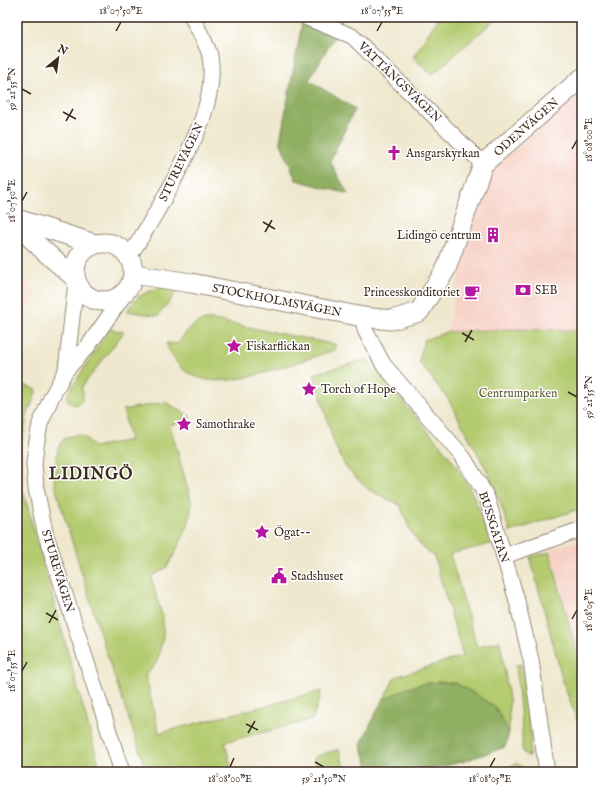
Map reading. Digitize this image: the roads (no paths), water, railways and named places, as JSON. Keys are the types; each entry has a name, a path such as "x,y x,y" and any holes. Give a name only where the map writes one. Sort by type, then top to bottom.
{"street":[{"name":"STUREVÄGEN","path":"131,265 144,235 188,153 204,112 208,95 210,54 194,17"},
{"name":"VATTÄNGSVÄGEN","path":"305,17 352,36 483,164"},
{"name":"ODENVÄGEN","path":"419,312 446,269 483,164 582,78"},
{"name":"STOCKHOLMSVÄGEN","path":"17,218 94,244 107,242 119,246 131,265 191,283 363,317 391,320 419,312"},
{"path":"17,224 76,280 82,292 89,298 108,302 118,299 129,289 132,282 131,265"},
{"path":"76,280 76,263 79,256 87,248 94,244"},
{"name":"STUREVÄGEN","path":"66,370 76,280"},
{"name":"STUREVÄGEN","path":"122,772 45,532 36,488 34,464 40,424 52,396 66,370 88,346 124,294"},
{"name":"BUSSGATAN","path":"363,317 365,330 383,364 463,457 487,498 517,601 531,660 547,772"},
{"path":"504,556 582,529"}],"place":[{"name":"Ansgarskyrkan","path":"394,153"},
{"name":"Lidingö centrum","path":"493,235"},
{"name":"SEB","path":"523,290"},
{"name":"Princesskonditoriet","path":"472,292"},
{"name":"Fiskarflickan","path":"234,346"},
{"name":"Torch of Hope","path":"309,389"},
{"name":"Samothrake","path":"184,424"},
{"name":"Ögat--","path":"262,532"},
{"name":"Stadshuset","path":"279,576"}],"district":[{"name":"LIDINGÖ","path":"91,473"}],"park label":[{"name":"Centrumparken","path":"518,393"}]}
